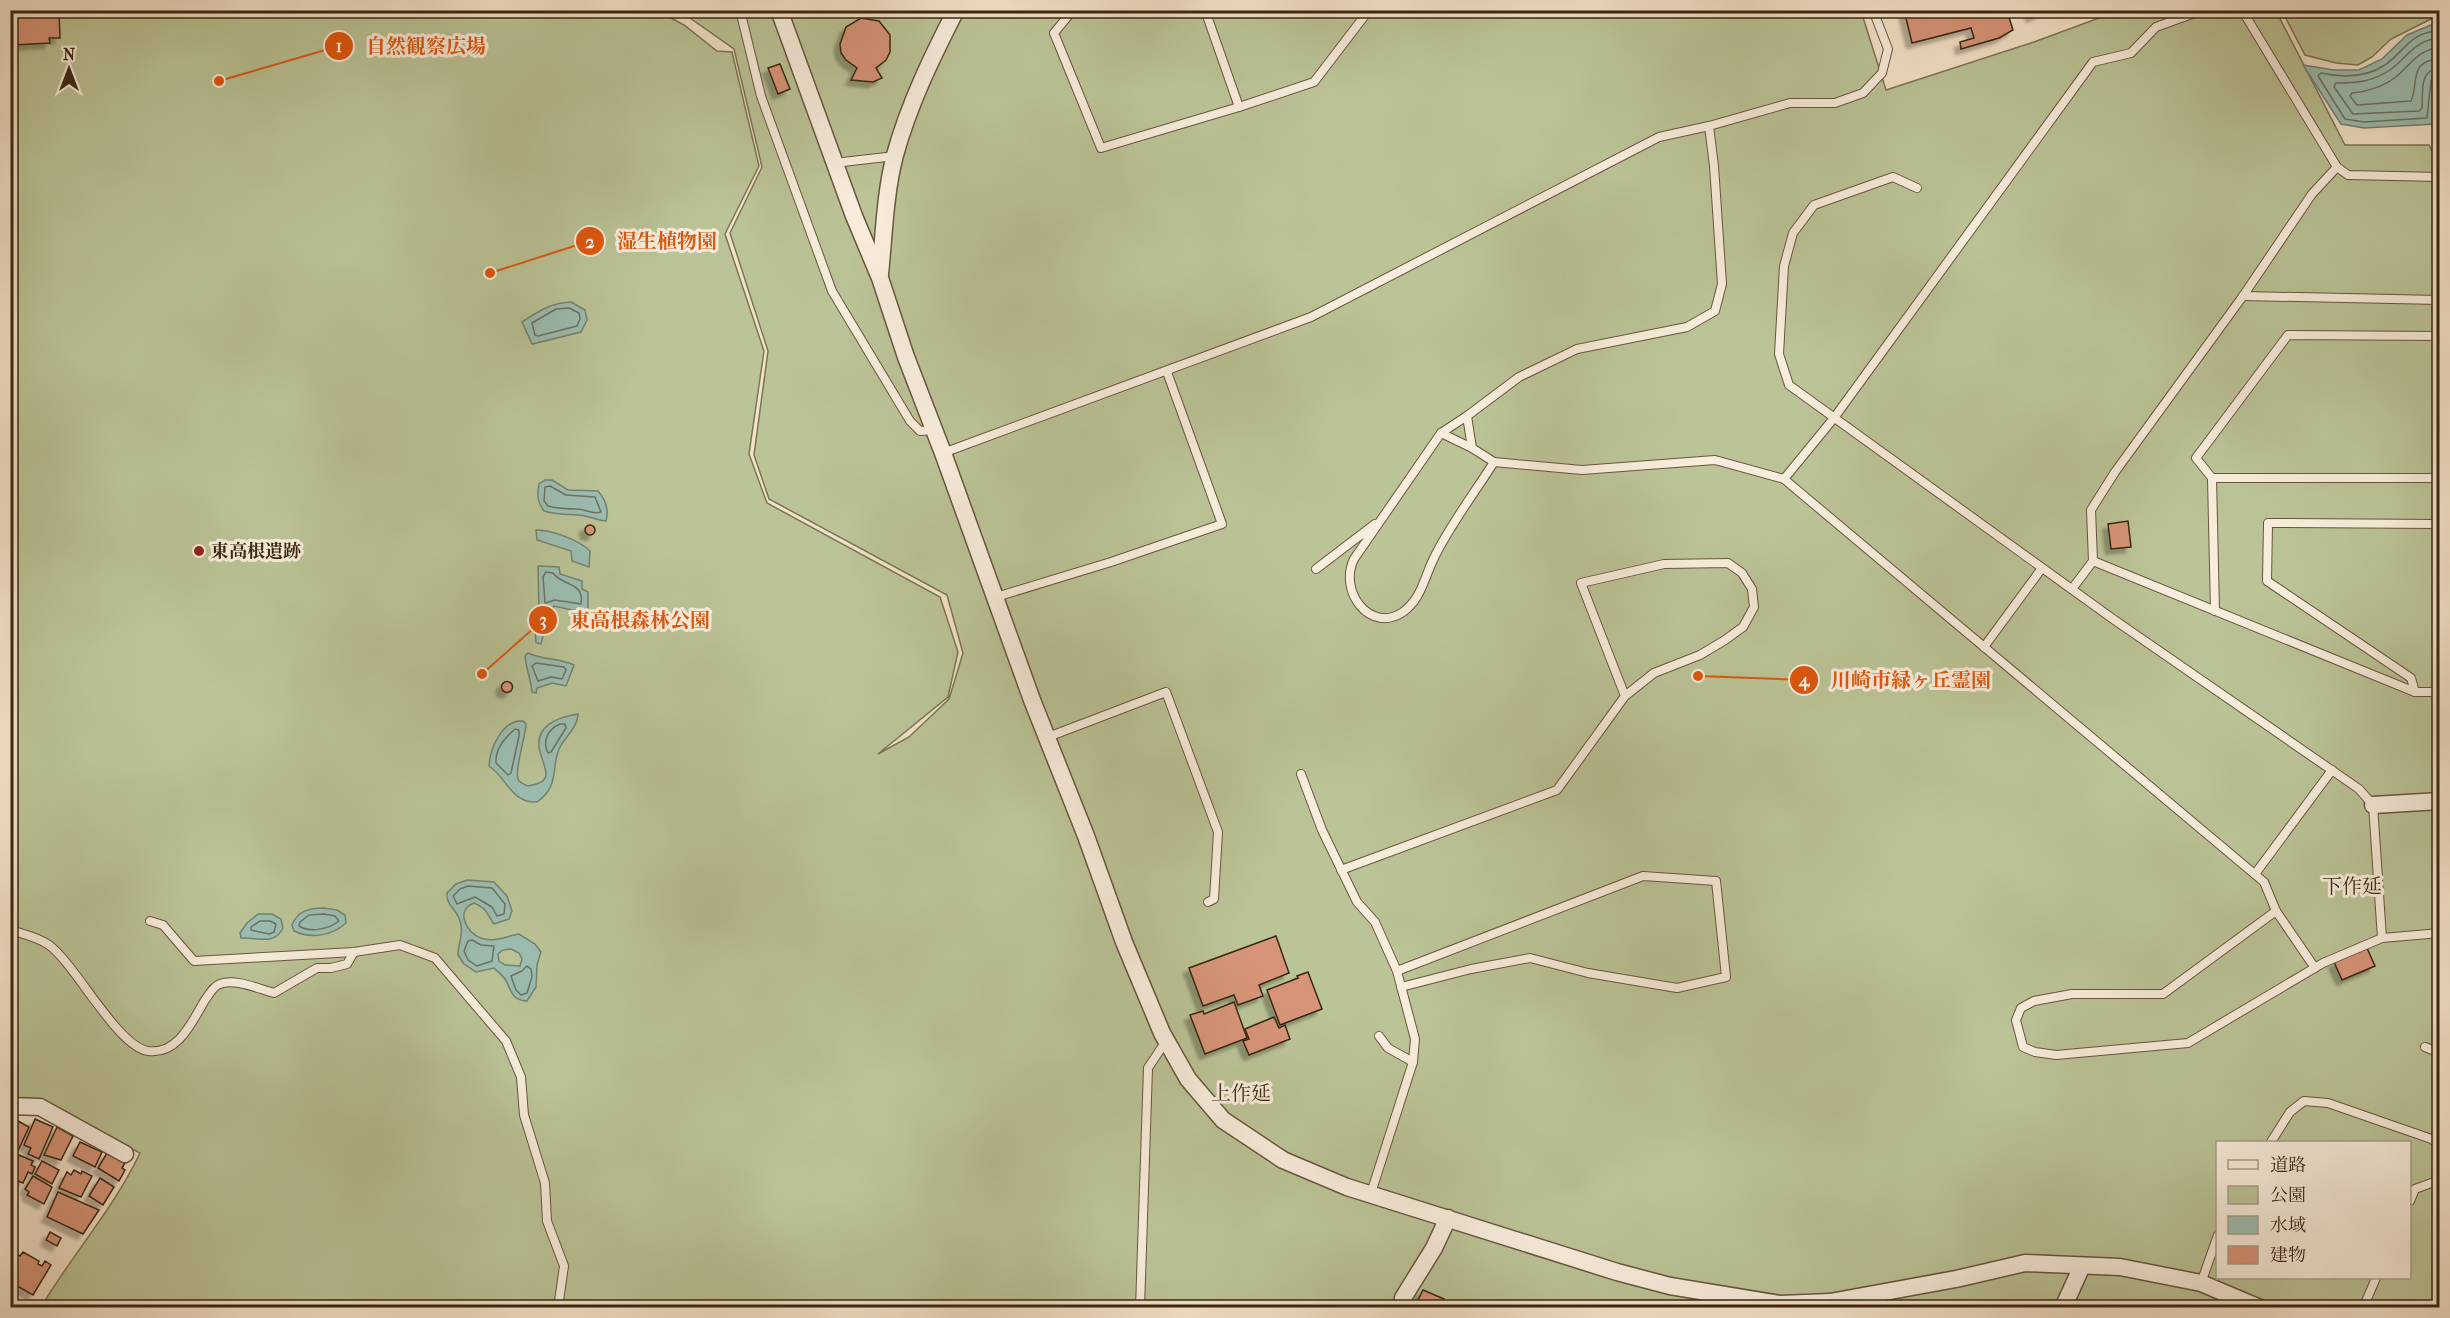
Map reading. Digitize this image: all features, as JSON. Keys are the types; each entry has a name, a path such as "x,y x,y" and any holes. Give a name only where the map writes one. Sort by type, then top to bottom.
{"street":[{"path":"779,10 834,163 880,278 906,357 1032,700 1048,737 1124,942 1167,1041 1188,1079 1223,1120 1283,1160 1347,1187 1670,1286 1780,1304 1830,1302 1956,1279 2025,1263 2120,1267 2201,1282 2260,1308"},
{"path":"880,278 895,156 931,60 956,10"},
{"path":"2373,805 2439,801"},
{"path":"10,1106 40,1107 125,1154"},
{"path":"1402,1308 1403,1298 1434,1248 1448,1218"},
{"path":"2063,1308 2082,1266"}],"lane":[{"path":"740,10 761,96 832,291 910,421 920,431 934,430"},
{"path":"1073,10 1054,33 1101,148 1239,107 1314,81 1369,10"},
{"path":"1205,10 1239,107"},
{"path":"943,453 1311,317 1659,137 1709,126 1790,103 1835,103 1863,93 1882,73 1888,49 1873,10"},
{"path":"1784,479 1834,418 2093,62 2131,53 2156,27 2203,10"},
{"path":"2241,10 2337,166 2348,175 2439,177"},
{"path":"1494,462 1434,558 1421,591 1405,610 1388,617 1378,616 1358,605 1349,585 1348,574 1354,559 1441,433 1467,417 1519,377 1577,349 1687,327 1715,311 1722,284 1709,126"},
{"path":"834,163 895,156"},
{"path":"2072,589 2093,561 2091,510 2115,472 2243,296 2312,194 2337,166"},
{"path":"1917,188 1893,177 1814,205 1793,233 1784,266 1779,354 1790,385 2042,568 2359,789 2373,805 2382,938"},
{"path":"2243,296 2439,300"},
{"path":"2215,611 2212,478 2196,458 2288,335 2439,336"},
{"path":"996,597 1111,562 1222,524 1167,372"},
{"path":"1467,417 1472,448"},
{"path":"1441,433 1494,462 1582,470 1716,460 1784,479 2265,882 2276,910 2315,968"},
{"path":"2212,478 2439,478"},
{"path":"1316,569 1382,518"},
{"path":"2415,692 2411,678 2267,580 2268,523 2439,524"},
{"path":"2093,561 2415,692 2439,692"},
{"path":"1341,870 1557,790 1625,696 1654,673 1700,655 1743,627 1754,607 1752,589 1743,573 1728,563 1675,563 1581,584 1625,696"},
{"path":"1984,647 2042,568"},
{"path":"1048,737 1166,692 1218,832 1214,899 1208,902"},
{"path":"2255,874 2332,770"},
{"path":"1301,774 1322,830 1341,870 1357,902 1375,922 1397,971 1415,1039 1413,1062 1371,1193"},
{"path":"1397,971 1643,876 1716,881 1726,977 1677,988 1588,973 1530,958 1471,969 1401,987"},
{"path":"2276,910 2163,994 2073,993 2034,1001 2021,1008 2016,1020 2023,1047 2035,1052 2056,1055 2188,1043 2315,968 2382,938 2439,933"},
{"path":"150,921 164,925 194,961 354,951 400,945 435,958 506,1041 521,1077 524,1115 545,1183 547,1221 564,1266 558,1308"},
{"path":"10,930 31,936 54,949 123,1035 145,1051 171,1048 183,1035 211,991 220,984 236,983 274,993 317,968 331,968 347,964 354,951"},
{"path":"1379,1036 1388,1048 1413,1062"},
{"path":"1140,1308 1148,1068 1167,1041"},
{"path":"2426,1047 2439,1053"},
{"path":"2272,1141 2290,1112 2304,1101 2328,1103 2437,1141 2439,1126"},
{"path":"2411,1197 2415,1189 2439,1182"},
{"path":"2201,1282 2216,1238"},
{"path":"2363,1308 2376,1279"}],"green space":[{"path":"605,10 630,14 658,11 684,25 717,51 732,52 759,166 725,234 764,351 749,454 767,503 940,597 958,652 948,697 878,754 909,737 949,699 963,653 947,595 769,499 754,455 768,351 730,233 762,167 734,49 680,11 1861,11 1886,90 2034,42 2118,11 2276,11 2345,145 2429,145 2439,164 2439,1307 41,1307 118,1193 140,1153 40,1099 11,1098 11,11"},
{"path":"2282,11 2439,11 2439,23 2433,18 2391,39 2372,57 2358,65 2336,63 2305,55"}],"water":[{"path":"2431,25 2437,25 2440,28 2435,124 2364,128 2341,124 2303,65 2334,70 2359,70 2382,59 2407,35"},
{"path":"571,302 585,310 587,320 581,332 532,344 522,322 551,306"},
{"path":"545,480 552,480 568,490 598,491 606,505 606,521 581,515 544,511 538,492 539,484"},
{"path":"536,530 565,536 585,547 590,551 589,567 572,561 571,551 537,540"},
{"path":"538,566 559,567 560,574 582,581 582,589 588,592 588,608 581,612 554,606 549,613 541,644 536,643 534,613 539,608"},
{"path":"528,653 574,665 566,686 552,683 537,688 536,693 532,692 525,656"},
{"path":"578,714 574,727 557,754 554,776 549,789 537,802 528,801 515,794 489,766 498,736 509,725 523,721 526,724 518,771 519,781 528,786 542,782 546,770 540,752 540,736 544,729 555,720"},
{"path":"467,880 494,882 507,896 512,911 509,919 494,924 482,907 474,903 468,906 464,916 465,921 467,927 476,935 490,940 519,934 535,944 541,952 537,965 536,987 527,1001 515,997 505,979 494,968 476,972 464,964 458,955 461,923 447,897 447,893 456,884","holes":["511,949 519,953 522,959 520,966 505,965 499,961 498,954 503,950"]},
{"path":"309,909 337,910 345,915 346,923 334,931 321,935 307,935 294,931 292,925 301,913"},
{"path":"258,914 272,914 281,919 283,928 279,934 270,939 241,938 240,933 247,923"}],"building":[{"path":"10,10 59,12 60,38 49,38 50,43 13,45"},
{"path":"1904,10 1993,10 1994,14 2007,11 2013,30 1999,38 1961,49 1960,42 1974,38 1971,28 1912,43"},
{"path":"2029,10 2047,10 2032,17"},
{"path":"861,18 879,21 890,35 890,52 886,60 876,68 882,78 873,82 851,80 857,68 841,53 840,44 846,27"},
{"path":"780,64 790,89 778,94 768,68"},
{"path":"2128,521 2131,547 2111,549 2108,524"},
{"path":"590,525 594,526 594,534 590,535 586,534 585,530 586,526"},
{"path":"507,681 513,687 507,693 501,687"},
{"path":"1276,936 1289,973 1259,985 1263,996 1238,1005 1234,995 1203,1006 1189,968"},
{"path":"2367,948 2375,966 2342,980 2334,962"},
{"path":"1308,972 1322,1009 1280,1025 1267,990"},
{"path":"1234,1002 1247,1038 1205,1054 1190,1015 1203,1011 1204,1014"},
{"path":"1274,1017 1279,1028 1285,1025 1290,1039 1249,1055 1243,1041 1249,1039 1245,1029"},
{"path":"35,1119 53,1127 39,1159 28,1154 31,1148 24,1145"},
{"path":"18,1121 29,1127 15,1157 10,1155 10,1124 15,1126"},
{"path":"57,1127 73,1136 61,1160 44,1155"},
{"path":"80,1142 102,1152 95,1167 73,1156"},
{"path":"107,1153 125,1163 122,1168 125,1170 119,1181 98,1168"},
{"path":"19,1155 33,1161 31,1165 35,1167 32,1174 28,1172 23,1183 10,1178"},
{"path":"42,1161 59,1170 52,1184 35,1174"},
{"path":"74,1170 92,1176 81,1197 59,1188 67,1172 71,1175"},
{"path":"33,1176 52,1187 44,1204 27,1195 29,1192 25,1189"},
{"path":"100,1178 114,1187 103,1205 89,1196"},
{"path":"58,1192 99,1210 83,1234 47,1217"},
{"path":"50,1232 61,1238 57,1246 46,1240"},
{"path":"13,1252 20,1256 23,1252 39,1261 38,1264 42,1266 45,1261 51,1265 33,1295 10,1282 10,1255"},
{"path":"1423,1290 1444,1299 1440,1308 1424,1308 1416,1304"}],"place":[{"name":"自然観察広場","path":"219,81"},
{"name":"湿生植物園","path":"490,273"},
{"name":"東高根遺跡","path":"199,551"},
{"name":"東高根森林公園","path":"482,674"},
{"name":"川崎市緑ヶ丘霊園","path":"1698,676"}],"district":[{"name":"下作延","path":"2352,886"},
{"name":"上作延","path":"1241,1093"}]}
